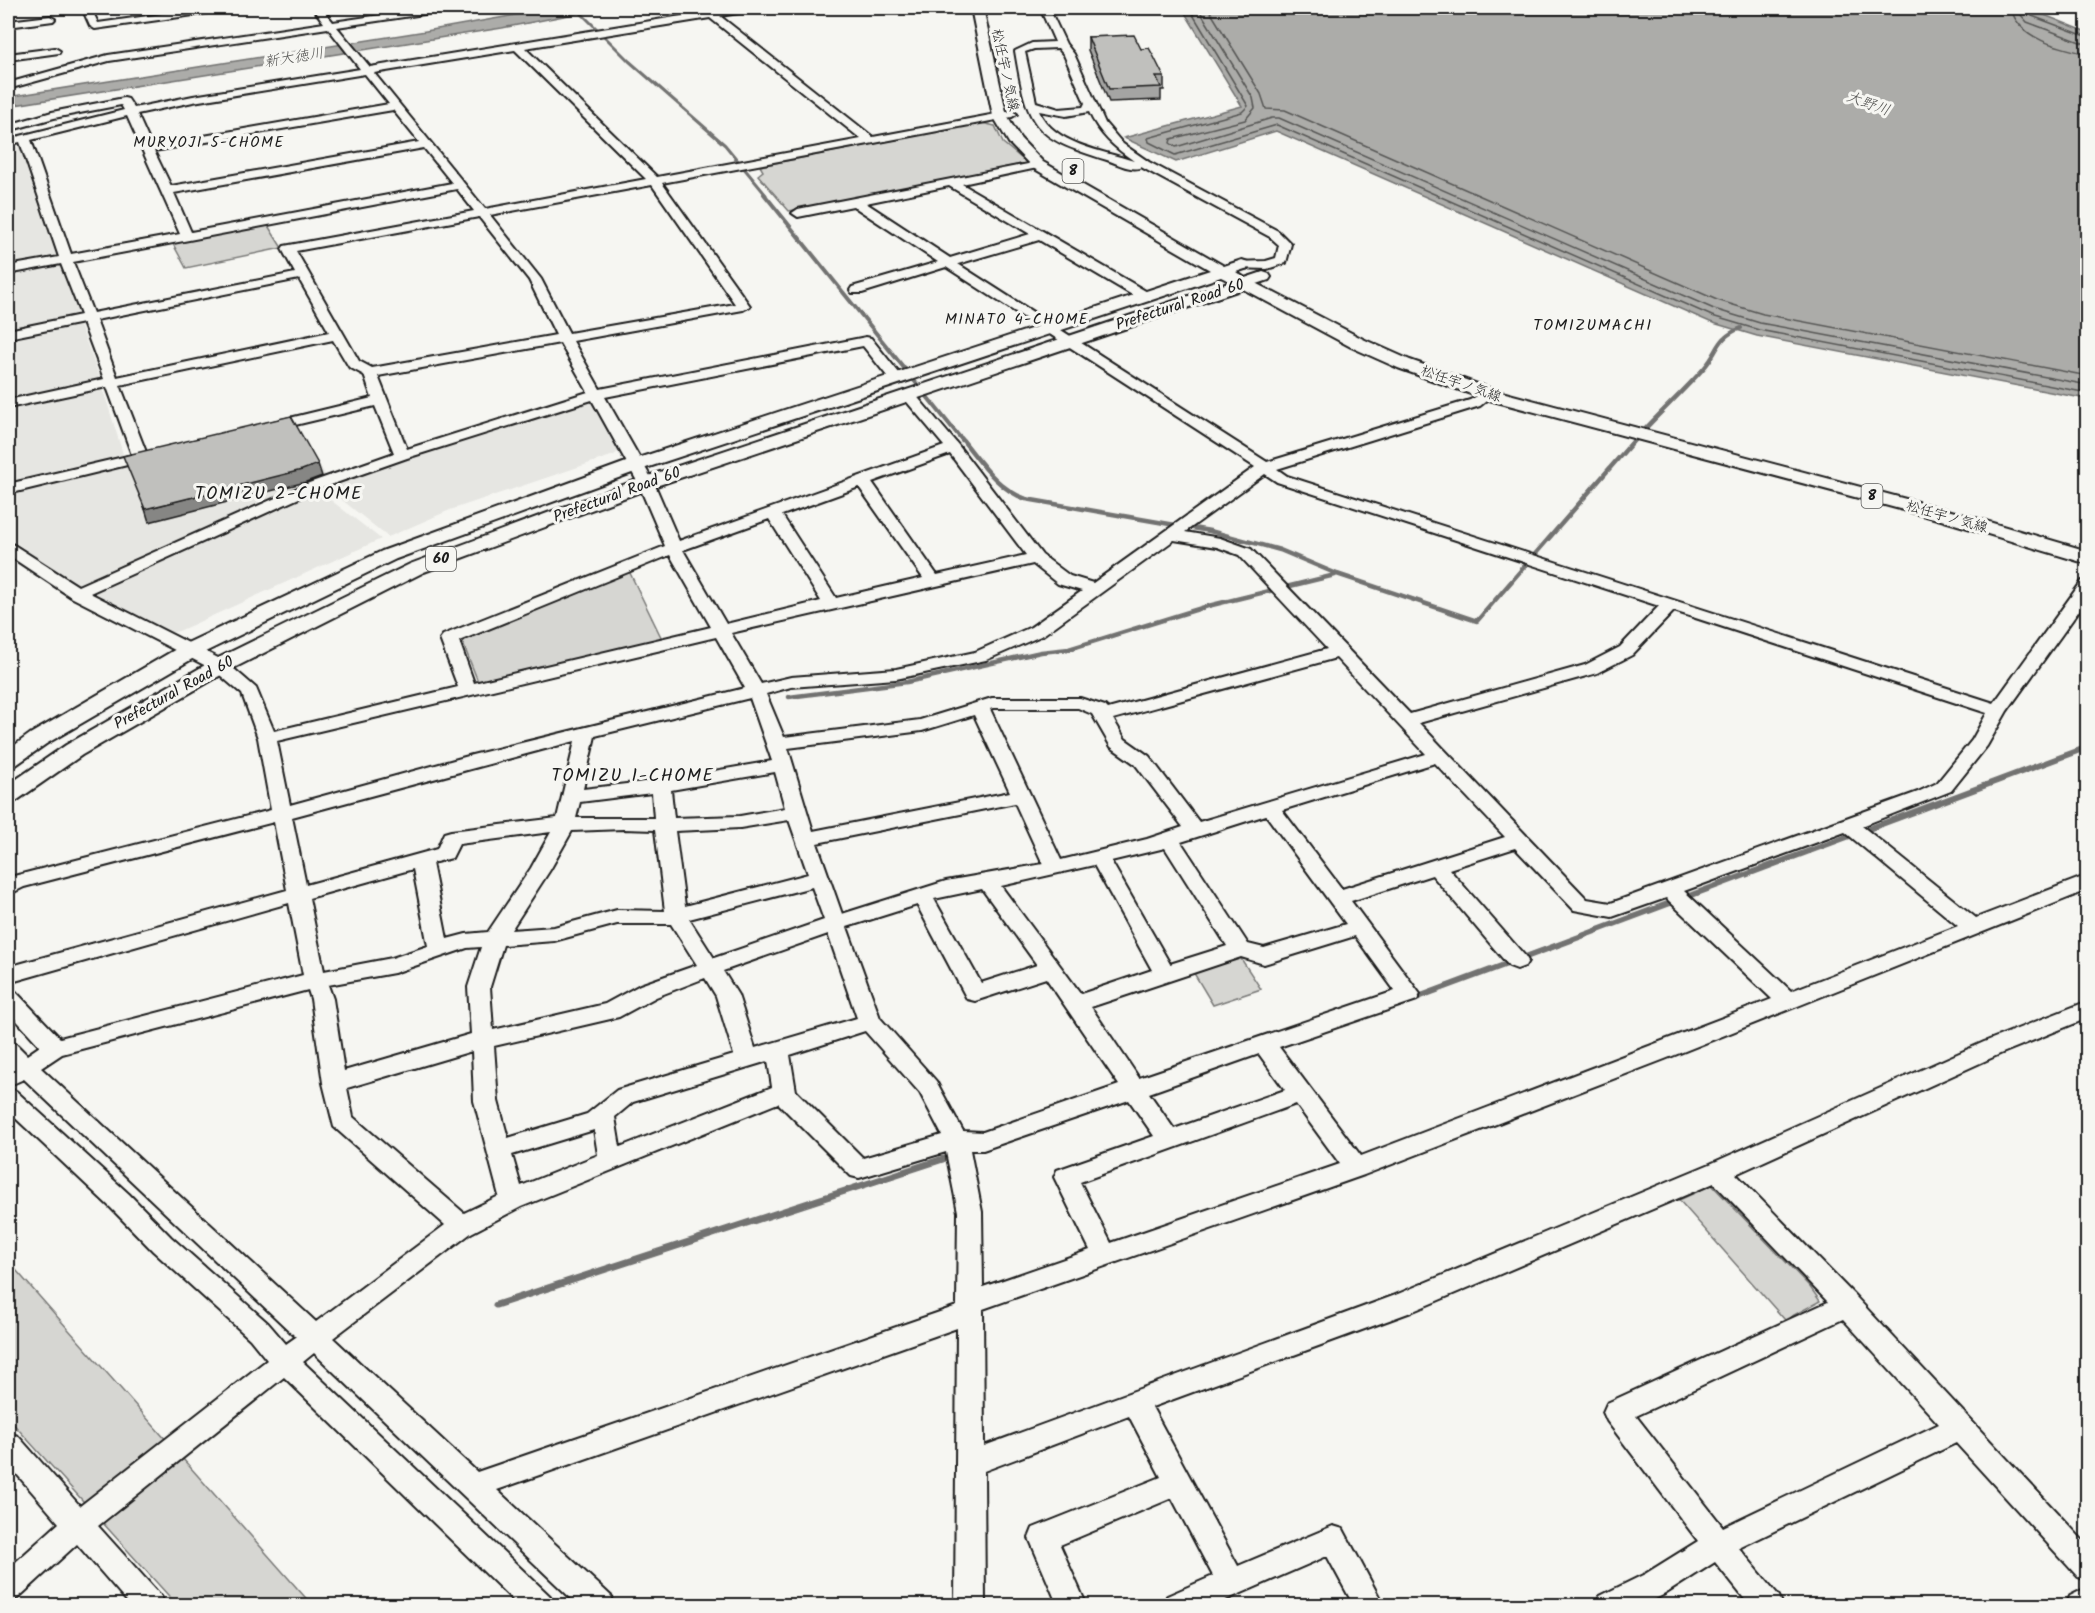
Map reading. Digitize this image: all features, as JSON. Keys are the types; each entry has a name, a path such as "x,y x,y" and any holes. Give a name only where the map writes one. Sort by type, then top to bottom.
{"main road":[{"name":"松任宇ノ気線","path":"978,8 1014,140 1038,165 1245,284 1357,343 1404,364 1488,394 1660,433 2088,544"},
{"name":"松任宇ノ気線","path":"991,8 1006,115 1027,138 1053,160 1242,265 1265,271 1364,332 1439,363 1635,427"},
{"name":"Prefectural Road 60","path":"8,759 38,739 191,650 389,555 636,465 1242,265"},
{"name":"Prefectural Road 60","path":"8,796 74,750 220,666 417,568 649,490 1068,341 1245,284 1265,271"},
{"name":"松任宇ノ気線","path":"1660,433 2088,558"}],"street":[{"path":"87,8 96,30 156,12 222,8"},
{"path":"317,8 535,279 564,337 649,490 674,548 756,691 780,754 796,812 870,1022 928,1087 956,1140 970,1212 970,1605"},
{"path":"8,86 106,54 444,8"},
{"path":"8,142 131,112 369,70 751,8"},
{"path":"1044,8 1061,45 1069,54 1100,124 1119,146 1167,177 1274,234 1285,244 1282,260 1265,271"},
{"path":"712,14 870,140"},
{"path":"8,24 50,19"},
{"path":"1061,45 1032,46 1020,51 1031,104 1038,122 1066,141 1167,177"},
{"path":"370,374 743,306 655,181 517,46"},
{"path":"14,69 14,53 47,49"},
{"path":"8,128 52,115 124,101 187,236"},
{"path":"1031,104 1046,111 1061,114 1087,109 1091,103"},
{"path":"146,149 398,106"},
{"path":"27,110 47,107 52,115"},
{"path":"402,456 370,374 354,364 288,249 1006,115"},
{"path":"24,137 66,259 141,458"},
{"path":"165,191 427,144"},
{"path":"798,213 1038,165"},
{"path":"952,183 1144,296"},
{"path":"8,270 461,185"},
{"path":"856,202 1048,329 1223,439 1282,479 1669,606 1998,710"},
{"path":"857,290 1041,235"},
{"path":"8,334 302,275"},
{"path":"8,404 336,335"},
{"path":"77,593 314,486 596,394 866,341 896,378"},
{"path":"8,888 17,882 472,761 791,682 896,674 980,656 1037,631 1264,468 1475,403 1488,394"},
{"path":"909,396 953,448 1036,558 1064,580 1095,589"},
{"path":"255,430 381,400"},
{"path":"468,690 449,639 674,548 953,448"},
{"path":"8,489 164,452"},
{"path":"863,481 933,580"},
{"path":"773,513 831,604"},
{"path":"1173,535 1220,543 1245,552 1581,905 1612,910 1848,825 1944,787 1980,742 1998,710 2088,585"},
{"path":"9,552 77,593 220,666 250,692 267,738 315,980 322,999 342,1121 462,1226"},
{"path":"267,738 719,630 1036,558"},
{"path":"1406,721 1591,669 1626,651 1669,606"},
{"path":"1103,716 1340,651"},
{"path":"571,797 661,786 780,754 922,725 992,703 1080,703 1099,710 1118,744 1142,760 1195,830"},
{"path":"980,707 1054,866"},
{"path":"513,1200 486,1101 479,987 494,939 540,870 565,825 586,733"},
{"path":"334,1083 482,1041 611,1011 648,991 711,967 834,923 946,888 1024,875 1054,866 1152,845 1439,756"},
{"path":"661,786 671,890 676,915 727,995 747,1060"},
{"path":"806,839 1021,796"},
{"path":"8,1588 79,1524 315,1337 462,1226 513,1200 782,1092 859,1169 956,1140 983,1141 1409,994 1270,807"},
{"path":"8,975 446,853 451,838 565,825 740,822 796,812"},
{"path":"1848,825 1973,927"},
{"path":"1169,839 1240,949"},
{"path":"1337,897 1519,840"},
{"path":"1098,857 1165,974"},
{"path":"422,860 440,950"},
{"path":"1436,867 1517,961"},
{"path":"602,1605 315,1337 13,1065 55,1048 315,980 394,965 466,941 554,934 617,917 665,918 820,878"},
{"path":"987,881 1136,1088 1169,1140"},
{"path":"473,1486 969,1308 1105,1256 1356,1168 2088,882"},
{"path":"1671,890 1788,1001"},
{"path":"922,896 975,993 1051,968"},
{"path":"1076,1004 1240,949 1264,956 1360,927"},
{"path":"8,998 55,1048"},
{"path":"970,1464 1402,1304 1718,1171 1992,1048 2088,1009"},
{"path":"499,1150 595,1120 625,1096 870,1022"},
{"path":"1264,1044 1356,1168"},
{"path":"778,1050 786,1096"},
{"path":"1105,1256 1066,1177 1301,1093"},
{"path":"8,1096 80,1166 120,1201 162,1244 259,1331 285,1362 312,1384 540,1605"},
{"path":"603,1114 611,1161"},
{"path":"1718,1171 1847,1305 2088,1567"},
{"path":"1768,1605 1617,1412 1847,1305"},
{"path":"1136,1401 1231,1582"},
{"path":"1610,1605 1655,1584 1718,1544 1959,1428"},
{"path":"8,1445 151,1605"},
{"path":"1073,1605 1043,1538 1180,1482"},
{"path":"1177,1605 1333,1539 1370,1605"},
{"path":"2080,1605 2088,1601"}],"shaded area":[{"path":"982,123 995,126 1003,143 1027,163 789,211 758,175 763,171 760,166"},
{"path":"19,147 56,255 53,259 8,267 8,148"},
{"path":"267,224 282,248 186,268 172,242"},
{"path":"54,264 60,266 78,313 71,318 8,330 8,273"},
{"path":"73,324 80,325 100,378 8,400 8,337"},
{"path":"103,389 123,454 118,459 8,485 8,408"},
{"path":"583,401 593,403 619,451 614,455 450,510 388,537 326,487"},
{"path":"297,424 327,478 310,483 82,583 73,583 8,537 8,493"},
{"path":"319,491 381,539 179,631 168,633 89,596 98,587"},
{"path":"629,571 662,639 479,684 462,641 466,636"},
{"path":"1238,954 1261,989 1213,1005 1192,970"},
{"path":"1712,1185 1810,1287 1820,1301 1785,1320 1679,1200"},
{"path":"8,1261 312,1605 177,1605 8,1418"}],"water":[{"name":"新大徳川","path":"554,8 605,8 502,28 8,106 8,97 426,31"},
{"name":"大野川","path":"1182,8 2027,8 2087,32 2087,399 1757,336 1710,322 1276,131 1176,162 1124,138 1242,106"}],"building":[{"path":"1134,35 1141,49 1149,48 1154,57 1164,77 1156,77 1161,87 1109,89 1088,37"},
{"path":"291,416 318,464 145,509 123,456"}],"waterway":[{"path":"576,8 629,61 725,145 766,195"},
{"path":"764,194 962,440"},
{"path":"1635,440 1704,368 1723,340 1741,328"},
{"path":"961,438 998,481 1026,499 1210,531 1280,550 1337,574 1477,621 1636,438"},
{"path":"789,697 907,682 1041,652 1069,649 1208,606 1335,575"},
{"path":"1413,999 2088,747"},
{"path":"496,1305 943,1159"}],"district":[{"name":"MURYOJI 5-CHOME","path":"209,143"},
{"name":"MINATO 4-CHOME","path":"1017,320"},
{"name":"TOMIZUMACHI","path":"1593,325"},
{"name":"TOMIZU 2-CHOME","path":"279,494"},
{"name":"TOMIZU 1-CHOME","path":"633,776"}]}
